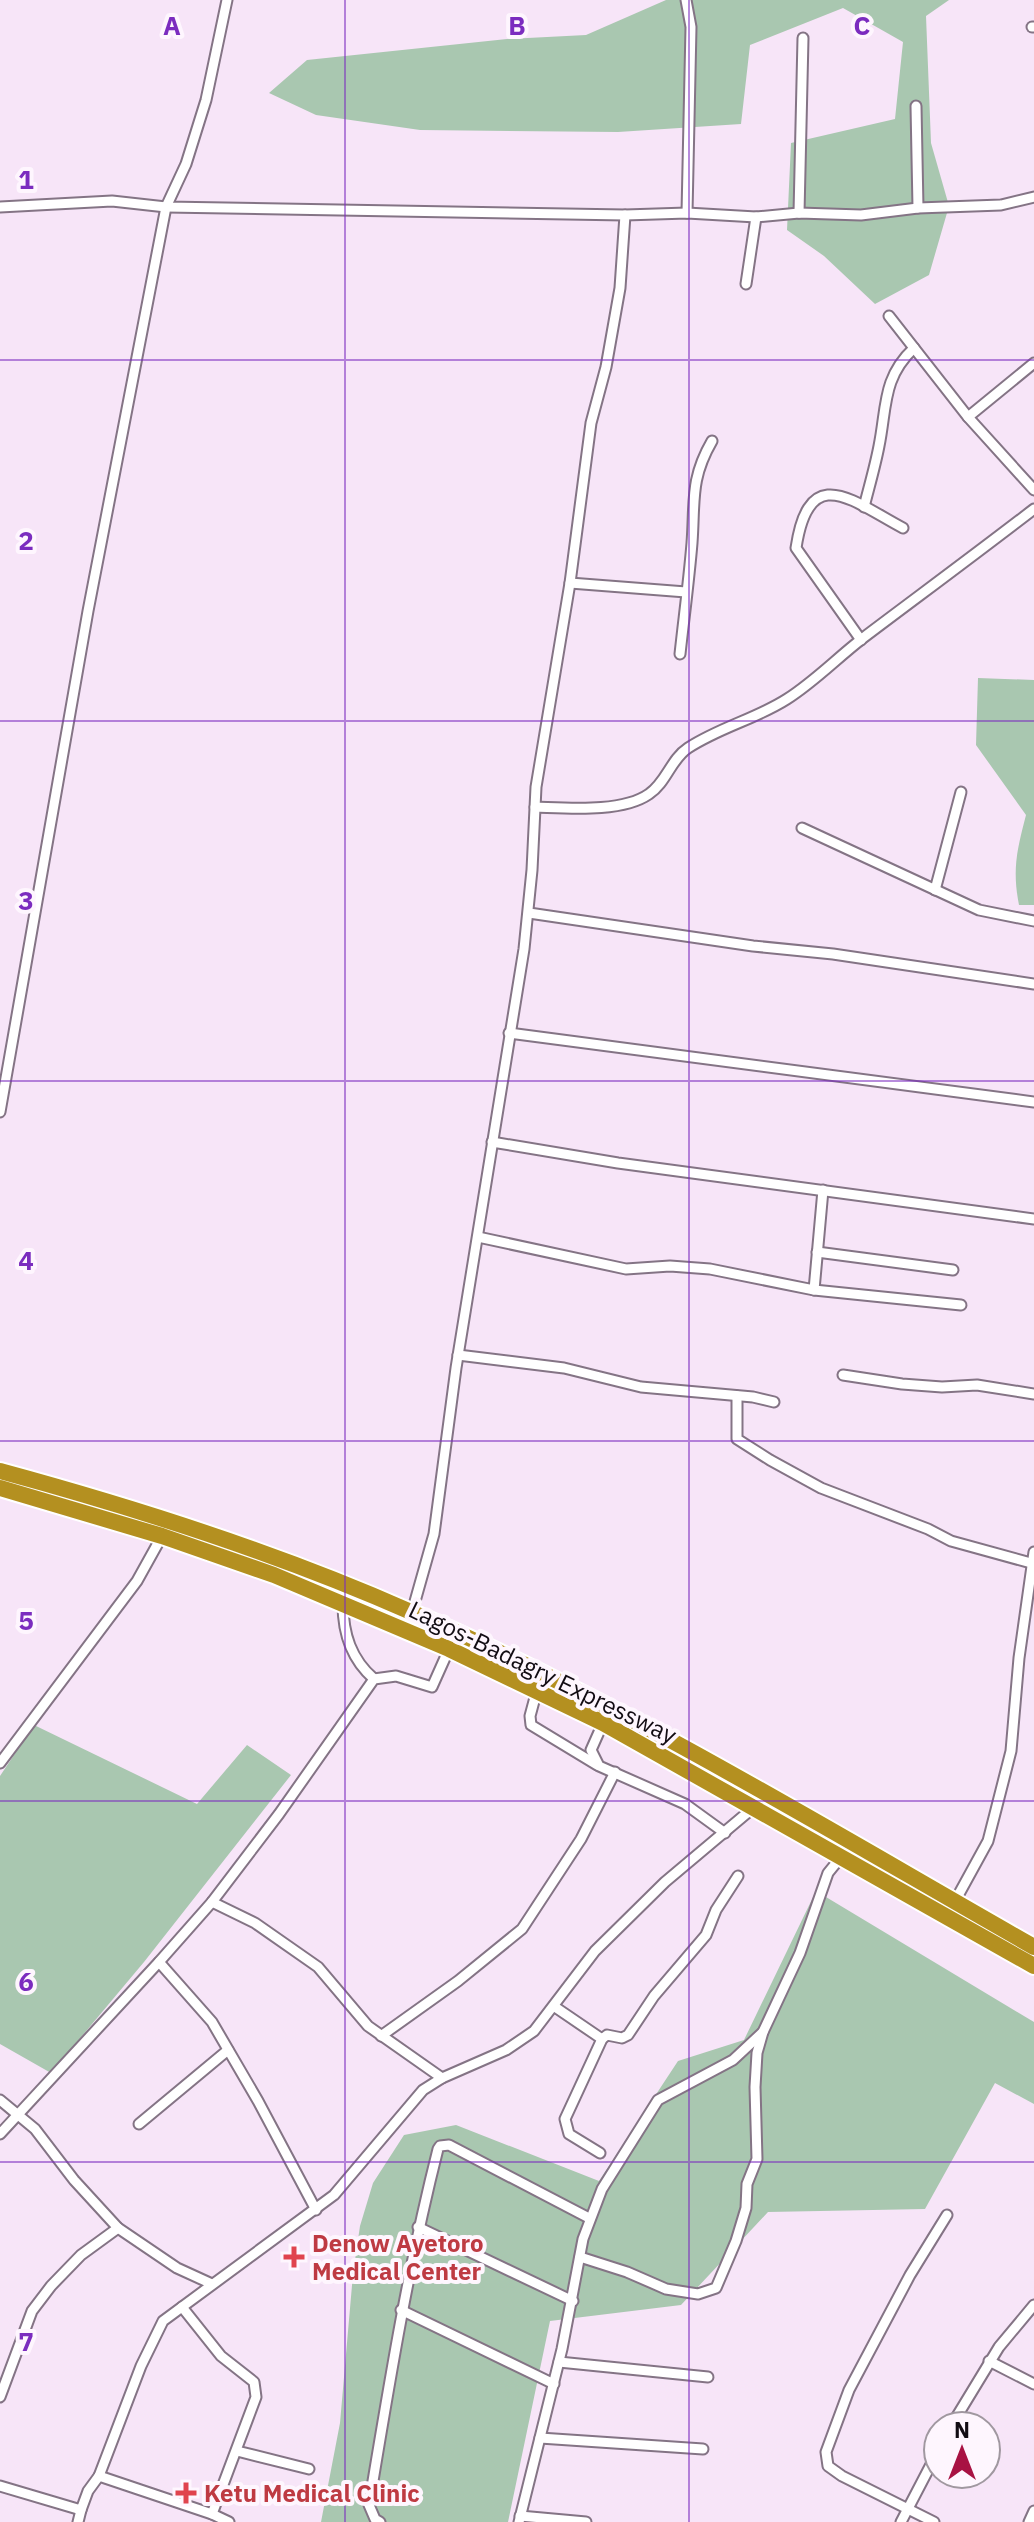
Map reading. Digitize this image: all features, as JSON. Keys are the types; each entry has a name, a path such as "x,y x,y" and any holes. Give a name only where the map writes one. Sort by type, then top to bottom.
{"highway":[{"name":"Lagos-Badagry Expressway","path":"0,1471 157,1516 254,1548 412,1612 549,1677 656,1733 950,1909 1034,1966"},
{"name":"Lagos-Badagry Expressway","path":"0,1488 162,1536 274,1575 449,1649 603,1723 841,1857 1034,1947"}],"street":[{"path":"0,1112 88,611 166,207 186,164 206,100 227,0"},
{"path":"686,0 691,27 687,213"},
{"path":"799,213 803,38"},
{"path":"916,106 918,208"},
{"path":"0,207 112,201 166,207 625,215 687,213 756,217 799,213 861,215 918,208 1001,205 1034,197"},
{"path":"412,1612 434,1534 458,1355 529,913 536,787 570,583 591,423 606,367 620,288 625,215"},
{"path":"746,284 756,217"},
{"path":"889,316 968,417 1034,490"},
{"path":"864,507 880,443 885,399 900,362 914,348"},
{"path":"968,417 1034,363"},
{"path":"680,654 695,482 700,462 712,441"},
{"path":"861,640 796,548 799,530 818,497 829,493 841,495 903,528"},
{"path":"535,807 626,804 650,794 678,755 719,729 781,703 1034,509"},
{"path":"570,583 686,592"},
{"path":"935,890 961,792"},
{"path":"802,828 979,910 1034,921"},
{"path":"529,913 1034,984"},
{"path":"509,1033 1034,1102"},
{"path":"492,1142 618,1163 1034,1219"},
{"path":"814,1290 823,1190"},
{"path":"478,1237 626,1269 685,1266 814,1290 961,1305"},
{"path":"817,1252 953,1270"},
{"path":"458,1355 564,1368 641,1387 774,1402"},
{"path":"843,1375 942,1387 977,1385 1034,1394"},
{"path":"737,1396 737,1439 770,1460 821,1488 928,1529 951,1541 1031,1563"},
{"path":"0,1763 137,1581 162,1536"},
{"path":"950,1909 988,1841 1011,1751 1034,1552"},
{"path":"343,1604 343,1623 350,1648 360,1667 374,1679"},
{"path":"0,2134 212,1902 279,1814 374,1679 396,1676 432,1687 449,1649"},
{"path":"537,1690 530,1716 531,1725 599,1766 685,1804 725,1833"},
{"path":"599,1766 591,1750 603,1723"},
{"path":"381,2036 458,1981 522,1929 581,1839 615,1772"},
{"path":"78,2522 88,2491 99,2476 141,2366 163,2321 334,2195 423,2090 442,2078 506,2050 534,2031 595,1951 665,1882 753,1808"},
{"path":"580,2257 666,2289 698,2294 716,2288 736,2241 746,2208 747,2184 757,2159 755,2087 757,2053 763,2032 806,1940 828,1873 841,1857"},
{"path":"600,2153 569,2134 565,2119 602,2039 607,2035 622,2038 628,2035 654,1996 706,1935 716,1910 738,1876"},
{"path":"212,1902 255,1923 318,1967 368,2026 442,2078"},
{"path":"159,1962 212,2022 316,2210"},
{"path":"555,2007 602,2039"},
{"path":"586,2522 520,2519 554,2384 589,2218 602,2189 658,2100 733,2060 763,2032"},
{"path":"139,2124 228,2050"},
{"path":"0,2100 35,2129 74,2180 118,2228 177,2268 212,2284"},
{"path":"380,2522 375,2519 369,2505 401,2310 438,2149 444,2145 589,2218"},
{"path":"934,2522 842,2476 828,2466 826,2452 849,2390 910,2275 947,2215"},
{"path":"418,2227 573,2301"},
{"path":"0,2397 32,2311 41,2298 81,2255 118,2228"},
{"path":"960,2410 989,2361 1034,2305"},
{"path":"182,2307 221,2356 248,2377 257,2389 212,2514"},
{"path":"401,2310 554,2384"},
{"path":"989,2361 1034,2384"},
{"path":"0,2362 13,2367"},
{"path":"559,2362 708,2377"},
{"path":"540,2438 703,2449"},
{"path":"237,2451 309,2469"},
{"path":"99,2476 229,2522"},
{"path":"901,2522 922,2482"},
{"path":"0,2486 81,2510"},
{"path":"1029,2522 1034,2511"}],"green space":[{"path":"666,0 949,0 926,16 931,143 949,206 929,275 875,304 824,256 787,230 791,143 895,119 903,42 843,8 750,45 741,124 618,132 420,130 316,115 269,93 307,60 507,39 586,35"},
{"path":"978,678 1034,680 1034,905 1019,905 1016,881 1018,849 1026,815 976,745"},
{"path":"34,1725 197,1804 247,1745 291,1775 144,1962 51,2073 0,2044 0,1776"},
{"path":"816,1891 1034,2022 1034,2104 995,2083 925,2209 768,2212 681,2305 550,2321 508,2522 321,2522 340,2423 360,2226 373,2183 404,2135 456,2125 599,2181 678,2061 744,2040"}],"place":[{"name":"Denow Ayetoro Medical Center","path":"294,2257"},
{"name":"Ketu Medical Clinic","path":"186,2493"}]}
